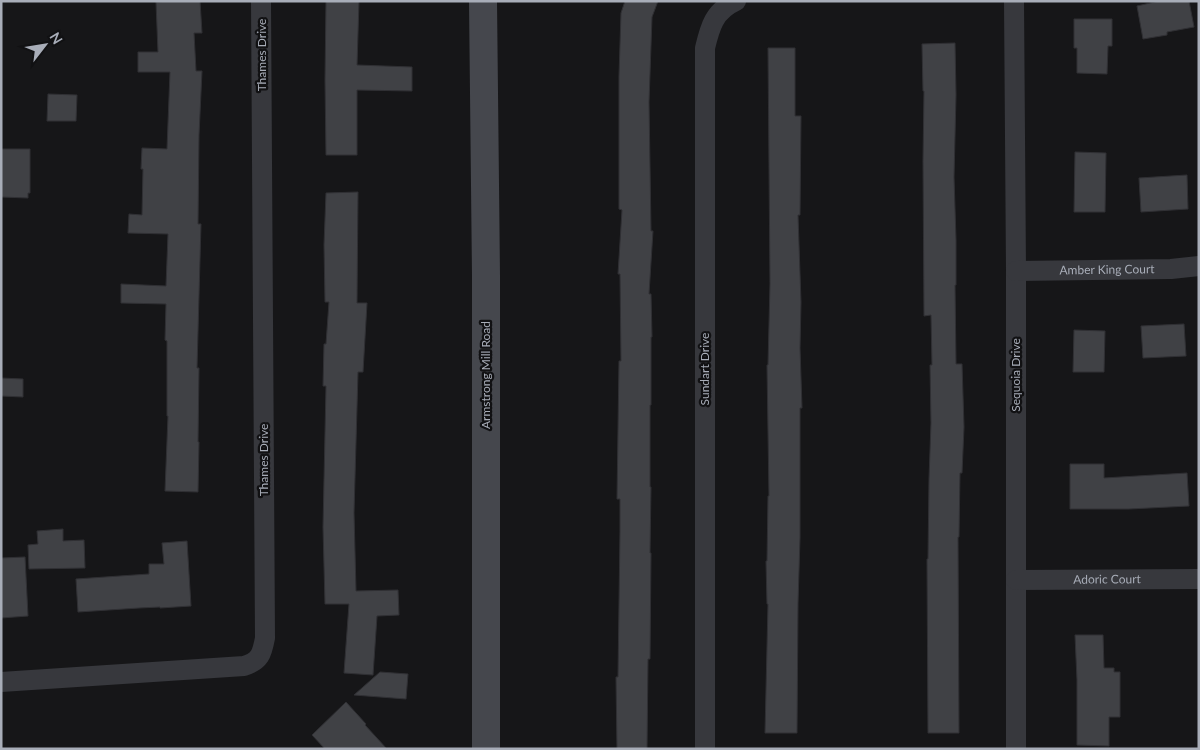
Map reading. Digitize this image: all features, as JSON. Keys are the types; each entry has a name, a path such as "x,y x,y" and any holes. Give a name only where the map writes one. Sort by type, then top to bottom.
{"main road":[{"name":"Armstrong Mill Road","path":"482,1 486,276 486,749"}],"street":[{"name":"Thames Drive","path":"1,682 244,666 252,663 263,651 265,638 262,1"},
{"name":"Sundart Drive","path":"705,749 705,48 710,27 718,14 736,1"},
{"name":"Sequoia Drive","path":"1014,1 1016,749"},
{"name":"Amber King Court","path":"1016,270 1171,269 1199,266"},
{"name":"Adoric Court","path":"1016,580 1199,579"}],"building":[{"path":"200,1 202,33 194,33 196,71 202,71 198,224 201,224 197,368 199,368 198,492 165,491 168,416 167,341 165,340 166,304 121,303 121,284 166,286 168,234 128,233 129,214 142,215 142,148 167,149 170,72 138,72 138,52 158,52 156,2"},
{"path":"326,1 359,1 357,65 412,67 412,91 357,90 357,155 326,155"},
{"path":"625,1 658,1 652,17 649,102 651,231 653,231 649,294 651,294 652,337 650,405 650,659 648,659 647,749 617,749 616,677 618,677 620,499 617,499 619,361 621,361 620,274 618,274 622,210 619,209 619,76 621,13"},
{"path":"1159,1 1189,1 1194,27 1167,32 1167,35 1143,39 1137,6"},
{"path":"1074,19 1112,19 1112,46 1108,46 1107,74 1077,73 1077,48 1074,48"},
{"path":"955,43 956,364 962,364 964,427 958,537 959,733 928,733 927,559 931,423 930,365 932,365 931,315 924,316 924,91 922,44"},
{"path":"768,48 795,48 795,116 801,116 800,215 798,215 802,408 800,408 797,733 765,733 768,604 766,561 769,496 767,365 770,284"},
{"path":"48,94 77,95 76,121 47,121"},
{"path":"1,149 30,149 30,193 28,193 28,198 1,197"},
{"path":"1075,152 1106,153 1105,212 1074,212"},
{"path":"1187,175 1188,209 1141,212 1139,178"},
{"path":"358,192 357,303 367,303 363,372 358,372 354,513 356,591 398,590 399,615 377,616 373,675 344,673 349,604 325,604 323,527 326,386 323,386 324,344 326,344 329,302 325,302 324,245 326,193"},
{"path":"1184,324 1186,356 1143,358 1141,326"},
{"path":"1074,330 1105,331 1104,372 1073,372"},
{"path":"1,378 23,379 23,397 1,396"},
{"path":"1070,464 1104,464 1104,478 1187,473 1189,506 1070,509"},
{"path":"63,529 63,541 84,540 85,568 29,569 28,545 38,544 37,531"},
{"path":"187,541 191,606 78,612 76,579 149,574 149,564 164,564 162,543"},
{"path":"25,557 28,616 1,618 1,558"},
{"path":"1075,635 1103,635 1104,668 1114,668 1114,672 1120,672 1120,717 1109,717 1109,746 1077,745"},
{"path":"380,672 408,674 406,699 354,695"},
{"path":"346,702 387,749 325,749 312,735"}]}
